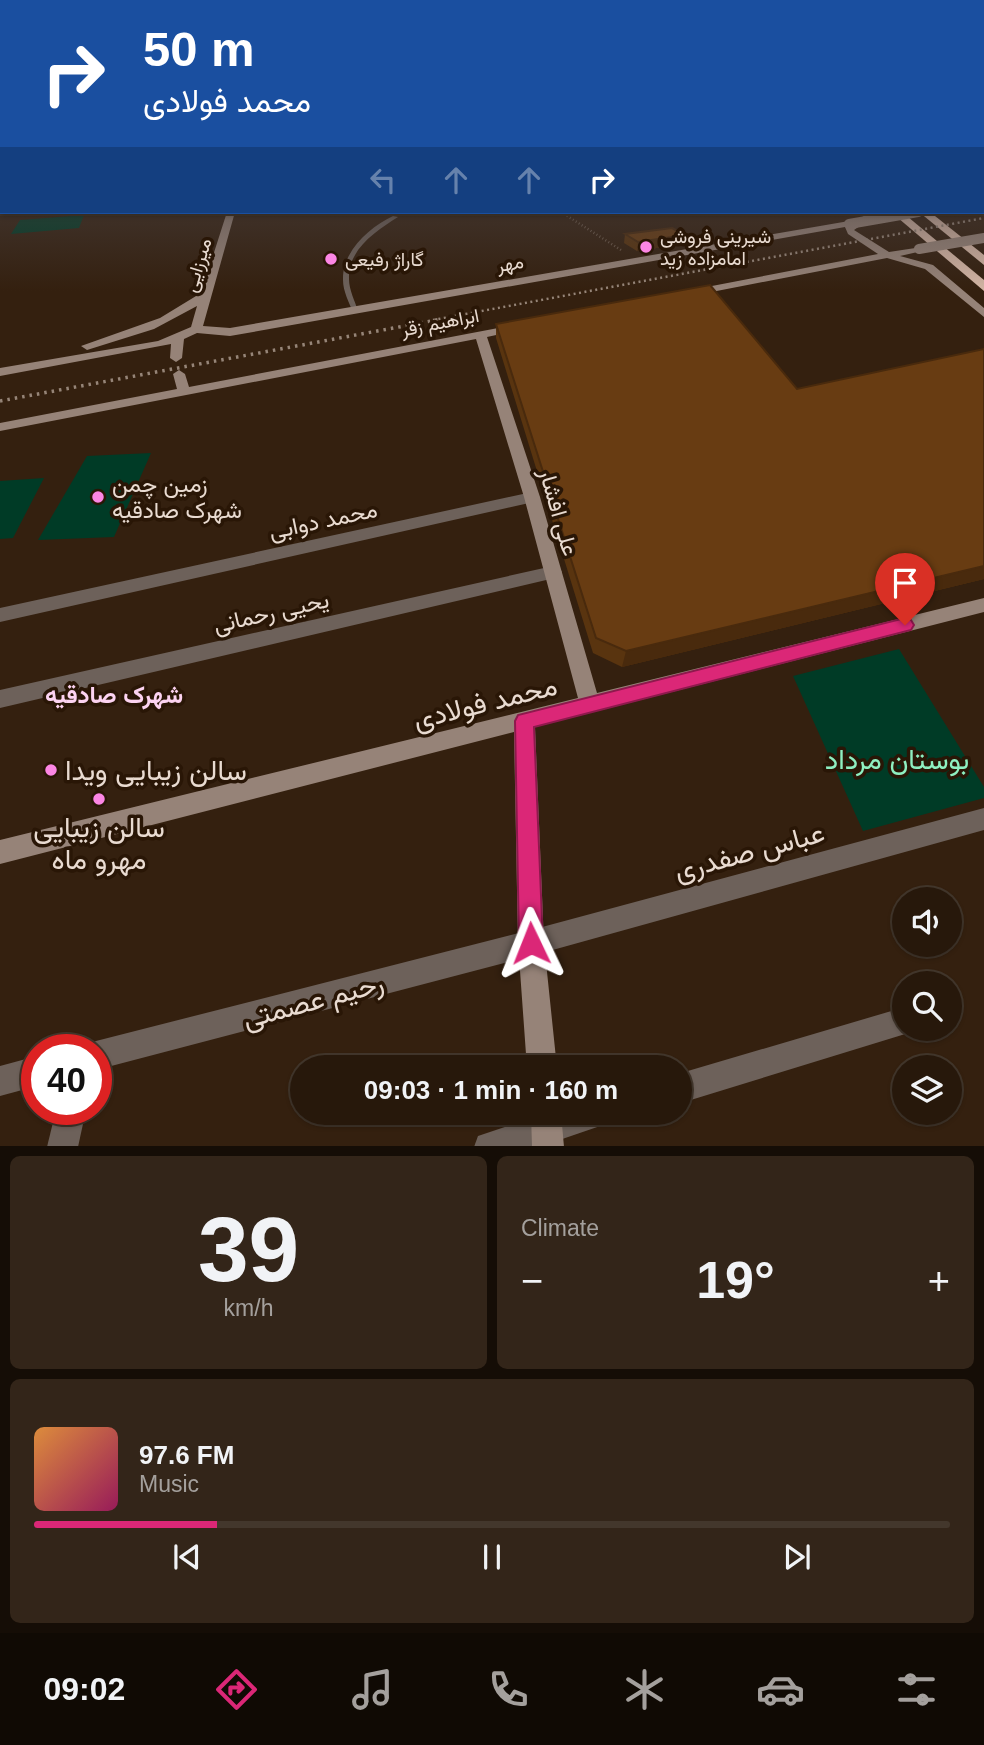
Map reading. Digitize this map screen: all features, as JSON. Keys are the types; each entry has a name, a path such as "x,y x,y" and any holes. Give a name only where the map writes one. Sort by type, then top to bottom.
{"highway":[{"path":"898,214 984,287"},
{"path":"925,214 984,261"}],"street":[{"name":"میرزایی","path":"196,329 230,214"},
{"path":"832,227 858,217 859,214"},
{"path":"871,214 849,229 887,255 929,267 984,314"},
{"name":"مهر","path":"196,329 230,332 911,214"},
{"path":"683,295 984,239"},
{"path":"87,346 150,327 181,313 206,295"},
{"name":"ابراهیم زقر","path":"0,427 534,324"},
{"path":"0,372 161,344 196,329"},
{"name":"علی افشار","path":"480,334 532,497 590,704"},
{"path":"0,361 160,335 178,337"},
{"path":"176,358 178,337"},
{"path":"180,374 184,391"},
{"name":"محمد دوابی","path":"0,615 532,497"},
{"name":"یحیی رحمانی","path":"0,699 553,572"},
{"name":"محمد فولادی","path":"0,852 984,605"},
{"path":"524,721 531,943 541,1055"},
{"name":"عباس صفدری","path":"531,943 984,819"},
{"name":"رحیم عصمتی","path":"112,1052 531,943"},
{"path":"692,1084 892,1025"},
{"path":"0,1081 21,1075"},
{"path":"62,1146 67,1125"},
{"path":"489,1146 547,1129"}],"lane":[{"path":"355,311 346,275 355,254 370,231 395,217"}],"path":[{"path":"562,214 636,260"}],"green space":[{"path":"84,215 79,228 11,234 20,220"},
{"name":"زمین چمن شهرک صادقیه","path":"151,453 114,537 38,540 87,456"},
{"path":"44,478 13,538 0,539 0,481"},
{"name":"بوستان مرداد","path":"899,649 984,787 984,798 863,831 793,676"}],"building":[{"path":"672,228 685,235 638,242 625,234"},
{"path":"710,285 797,389 984,349 984,566 626,651 596,638 496,324"}],"railway":[{"path":"433,320 984,218"},
{"path":"0,401 442,319"}],"place":[{"name":"شیرینی فروشی امامزاده زید","path":"646,247"},
{"name":"گاراژ رفیعی","path":"331,259"},
{"name":"زمین چمن شهرک صادقیه","path":"98,497"},
{"name":"سالن زیبایی ویدا","path":"51,770"},
{"name":"سالن زیبایی مهرو ماه","path":"99,799"}],"district":[{"name":"شهرک صادقیه","path":"114,695"}],"route":[{"path":"531,943 524,721 905,625"}]}
